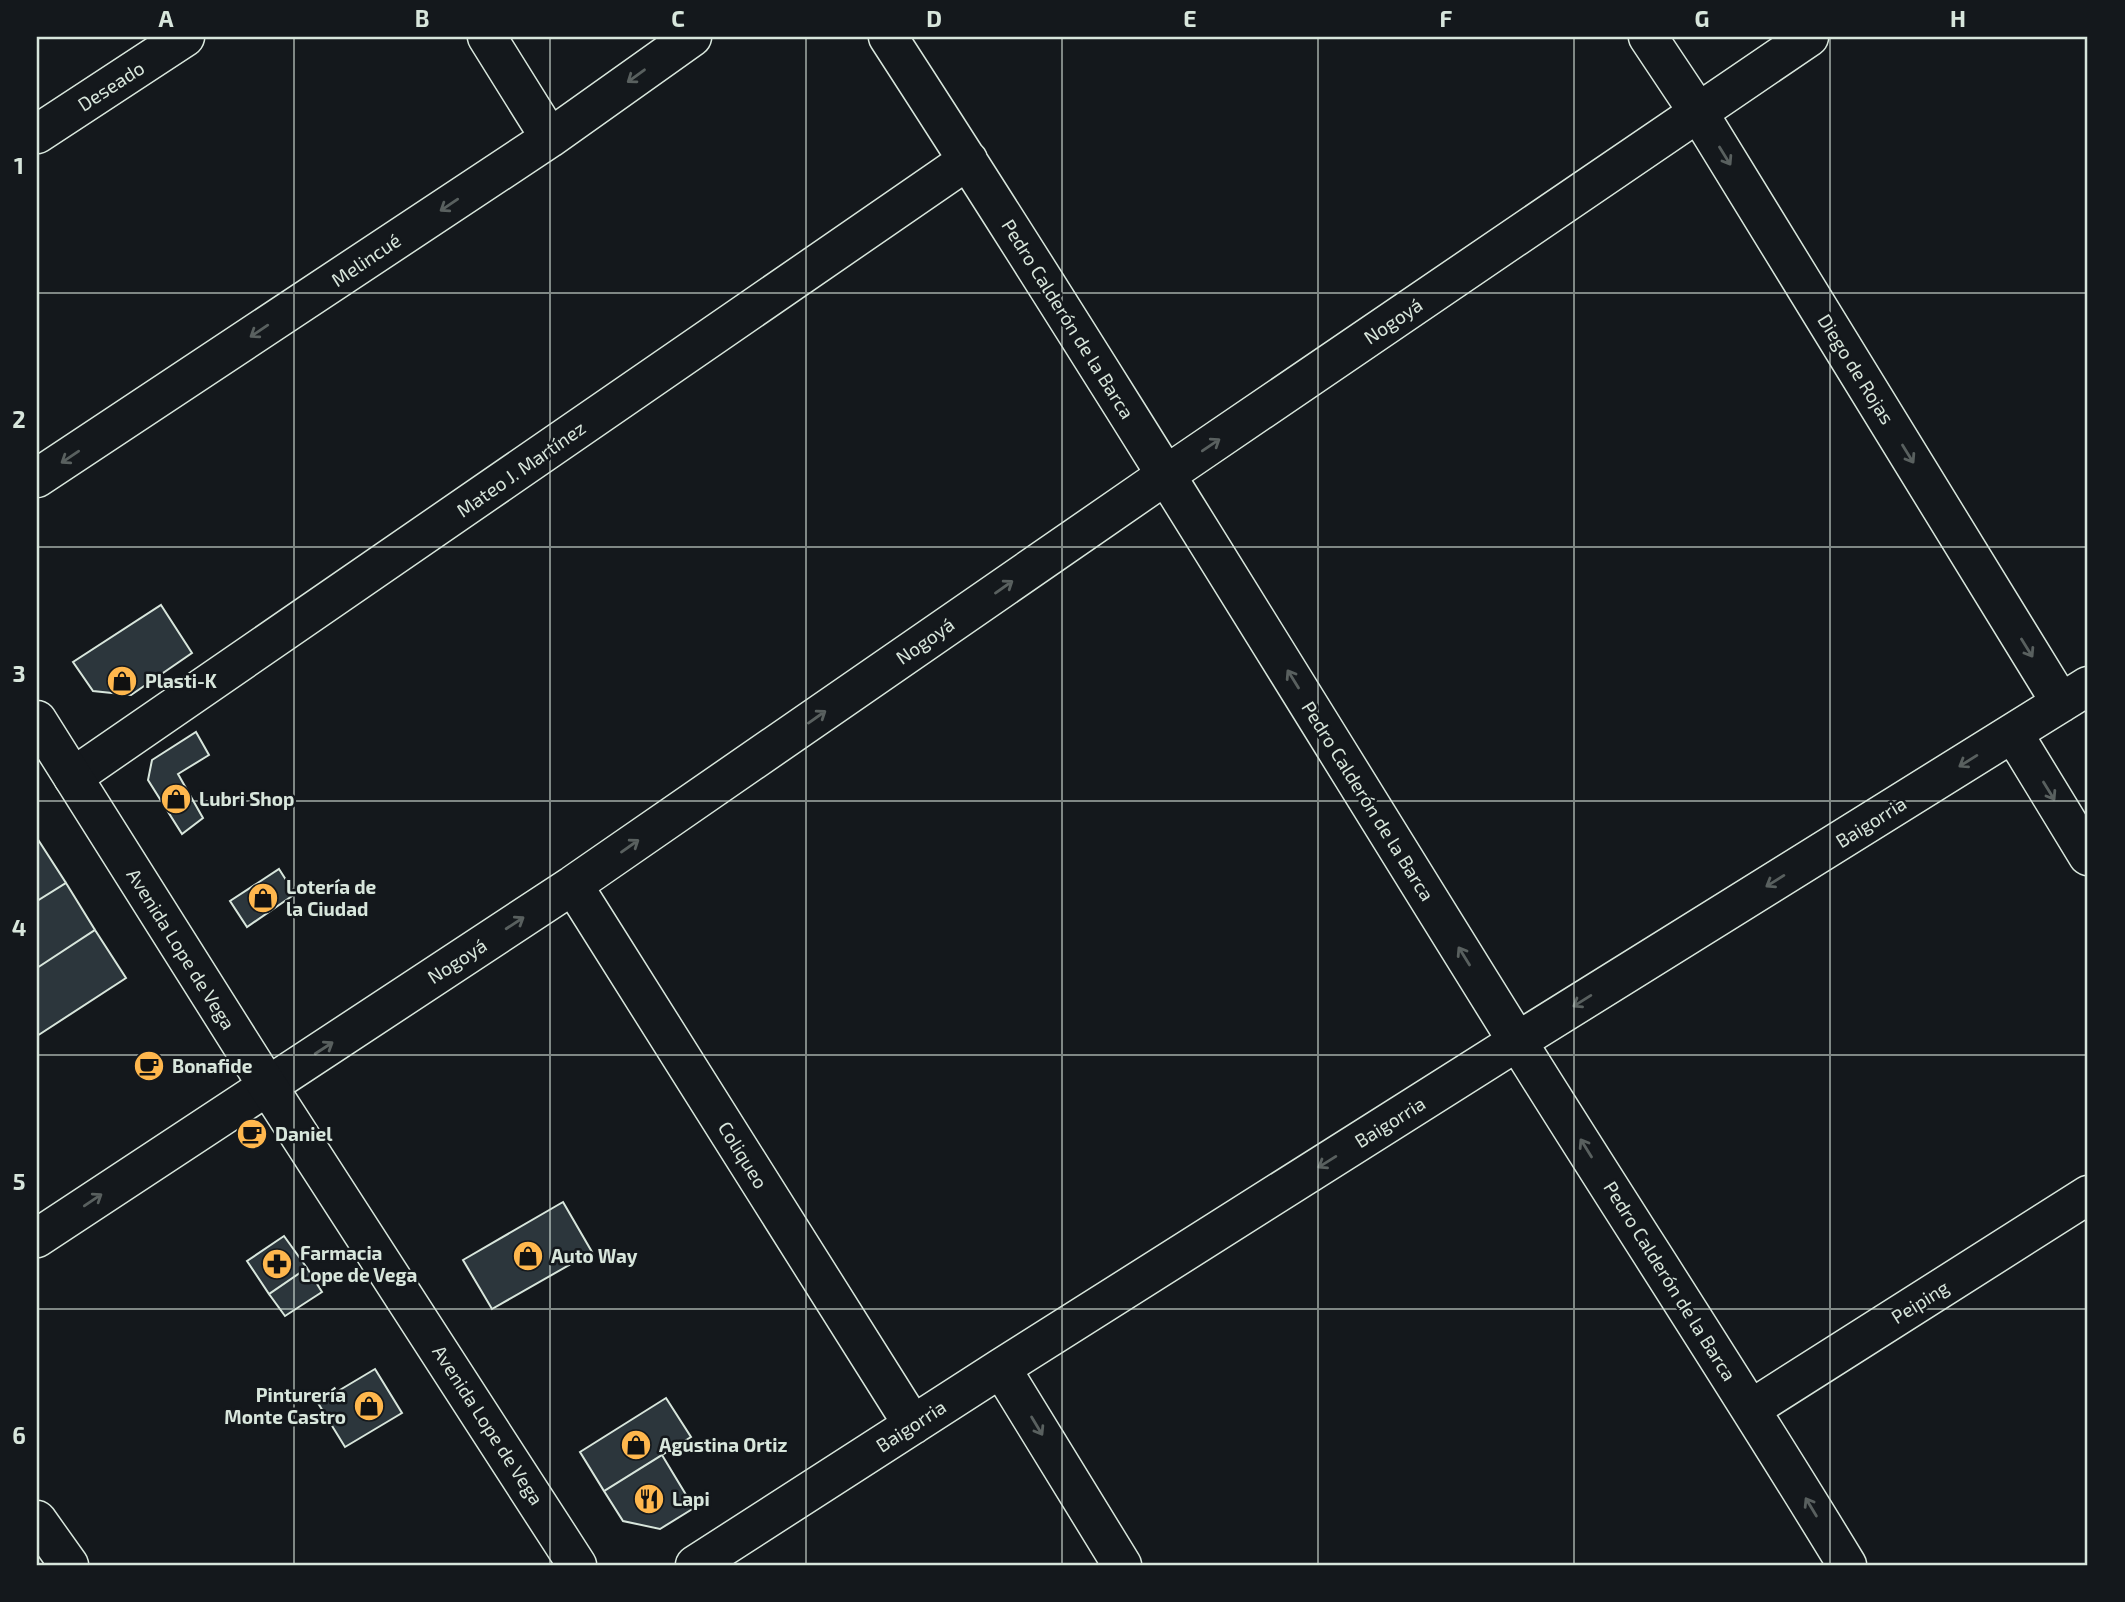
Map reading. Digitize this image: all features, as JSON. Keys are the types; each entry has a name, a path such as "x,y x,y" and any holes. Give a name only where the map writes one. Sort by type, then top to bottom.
{"street":[{"name":"Deseado","path":"37,134 185,37"},
{"path":"486,37 550,138"},
{"name":"Melincué","path":"37,478 550,138 692,37"},
{"name":"Pedro Calderón de la Barca","path":"888,37 1166,475 1847,1565"},
{"name":"Diego de Rojas","path":"1648,37 2075,694"},
{"name":"Nogoyá","path":"37,1238 573,885 1166,475 1809,37"},
{"name":"Mateo J. Martínez","path":"73,777 968,160"},
{"name":"Baigorria","path":"695,1565 1518,1041 2075,694"},
{"name":"Avenida Lope de Vega","path":"37,720 267,1085 577,1565"},
{"path":"2013,733 2088,856"},
{"name":"Coliqueo","path":"573,885 913,1425"},
{"name":"Peiping","path":"1751,1409 2088,1195"},
{"path":"1001,1368 1122,1565"},
{"path":"37,1520 69,1565"}],"building":[{"path":"161,605 192,653 131,695 93,691 73,662"},
{"name":"Lubri Shop","path":"196,732 209,755 178,774 203,818 182,834 148,780 152,760"},
{"path":"37,838 66,883 37,901"},
{"name":"Lotería de la Ciudad","path":"279,869 295,894 247,927 230,901"},
{"path":"66,883 95,930 37,968 37,901"},
{"path":"95,930 126,978 37,1036 37,968"},
{"name":"Auto Way","path":"563,1202 592,1252 492,1309 463,1260"},
{"name":"Farmacia Lope de Vega","path":"284,1236 307,1268 269,1294 247,1261"},
{"path":"307,1268 322,1292 285,1316 269,1294"},
{"path":"375,1369 402,1413 345,1447 318,1403"},
{"name":"Agustina Ortiz","path":"666,1398 691,1437 604,1491 580,1452"},
{"name":"Lapi","path":"662,1455 694,1508 660,1529 623,1521 604,1491"}],"place":[{"name":"Plasti-K","path":"122,681"},
{"name":"Lubri Shop","path":"176,799"},
{"name":"Lotería de la Ciudad","path":"263,898"},
{"name":"Bonafide","path":"149,1066"},
{"name":"Daniel","path":"252,1134"},
{"name":"Auto Way","path":"528,1256"},
{"name":"Farmacia Lope de Vega","path":"277,1264"},
{"name":"Pinturería Monte Castro","path":"369,1406"},
{"name":"Agustina Ortiz","path":"636,1445"},
{"name":"Lapi","path":"649,1499"}]}
